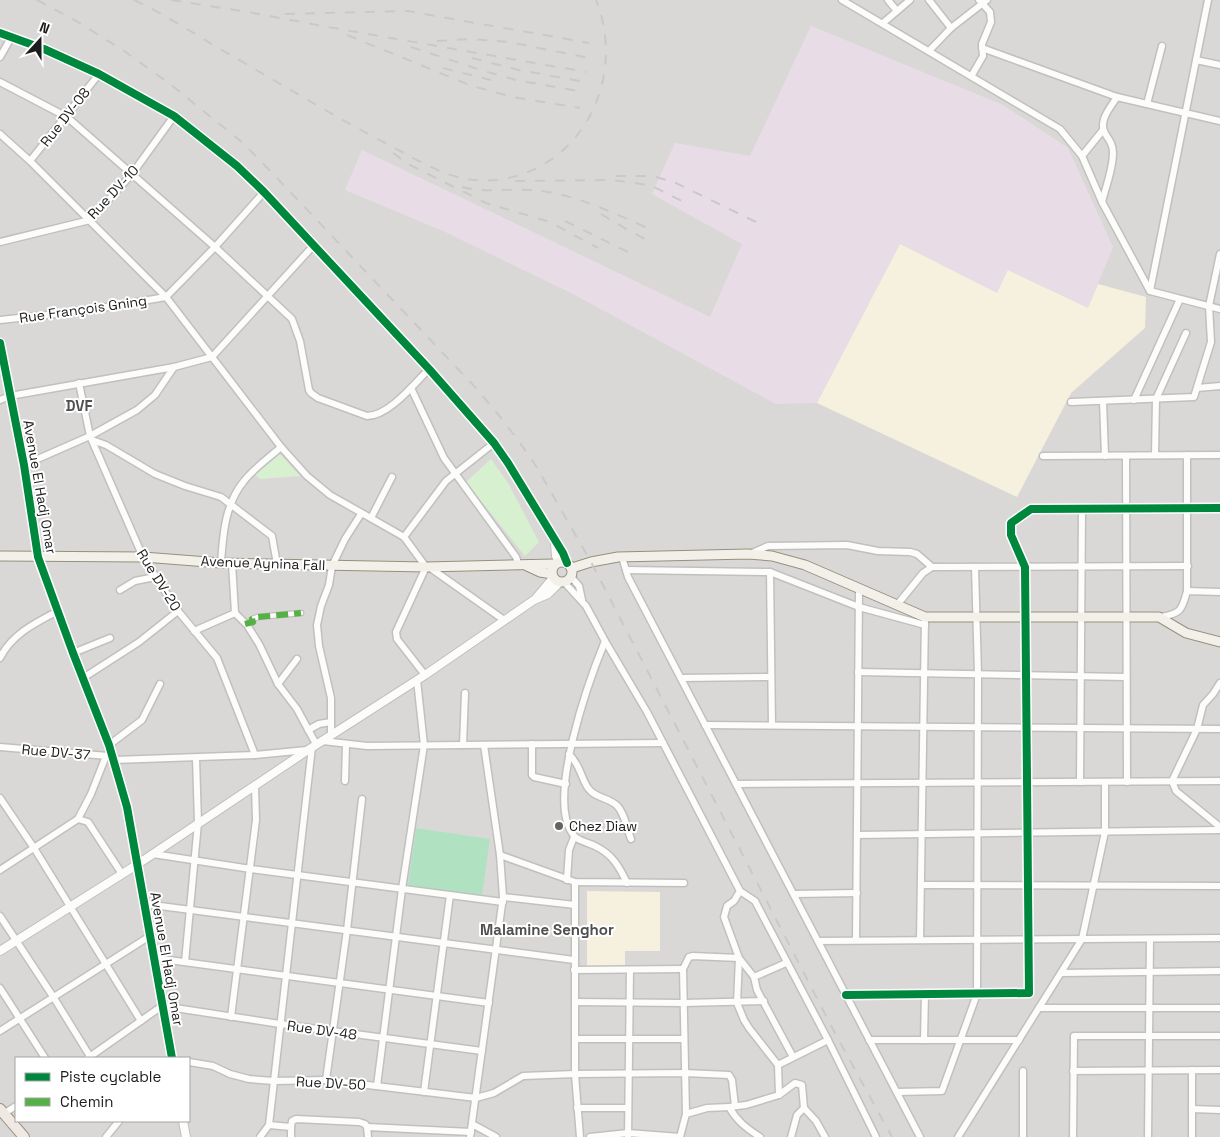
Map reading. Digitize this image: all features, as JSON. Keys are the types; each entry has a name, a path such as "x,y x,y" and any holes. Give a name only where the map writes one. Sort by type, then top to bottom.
{"main road":[{"name":"Avenue Aynina Fall","path":"0,556 142,558 332,566 522,566 561,572 591,562 622,558 748,554 772,556 805,565 897,606 925,621"},
{"path":"925,621 975,617 1159,617 1186,633 1220,642"},
{"path":"1,1113 24,1137"}],"street":[{"path":"842,0 972,75 1060,129 1082,156 1102,202 1150,291 1220,309"},
{"path":"888,0 897,11"},
{"path":"882,24 910,0"},
{"path":"929,0 951,28"},
{"path":"1150,291 1208,0"},
{"path":"929,51 951,28 982,1 992,16 982,44 983,56 972,75"},
{"path":"0,33 12,36 99,74 174,116 237,166 314,245 429,369 494,443 512,468 555,543 556,556 561,572 574,594 582,600 647,712 740,891 755,901 828,1040 876,1137"},
{"path":"0,57 12,36"},
{"path":"1147,104 1162,46"},
{"path":"982,48 1117,97 1220,122"},
{"path":"1196,60 1220,65"},
{"name":"Rue DV-08","path":"30,161 67,117 99,74"},
{"path":"0,82 67,117 215,247 292,319 300,341 309,390 318,398 367,416 375,416 387,409 429,369"},
{"path":"1082,156 1103,130 1105,117 1117,97"},
{"name":"Rue DV-10","path":"0,242 90,220 132,174 174,116"},
{"path":"1102,202 1111,169 1113,152 1112,144 1103,130"},
{"path":"0,134 30,161 166,297 281,447 307,476 330,495 404,537 428,567 504,620"},
{"path":"166,297 215,247 264,192"},
{"path":"0,400 10,396 174,366 212,357 314,245"},
{"path":"1071,402 1194,397 1211,342 1209,306 1220,254"},
{"name":"Rue François Gning","path":"0,320 83,311 166,297"},
{"path":"1134,400 1180,299"},
{"path":"1155,455 1156,399 1186,333"},
{"name":"Avenue El Hadj Omar","path":"0,343 24,465 38,557 82,678 109,745 111,758 127,807 172,1057"},
{"path":"24,465 91,438 137,410 154,394 174,366"},
{"name":"Rue DV-20","path":"79,383 91,438 142,558 178,611 217,658 255,755"},
{"path":"1197,388 1220,386"},
{"path":"411,388 444,458 522,566"},
{"path":"1104,401 1105,456"},
{"path":"91,438 155,474 186,486 221,496 272,536 277,564"},
{"path":"404,537 446,481 494,443"},
{"path":"221,562 224,531 231,503 245,479 281,447"},
{"path":"1159,617 1175,614 1179,611 1183,607 1187,591 1187,455"},
{"path":"1043,456 1220,455"},
{"path":"1126,456 1127,782"},
{"path":"371,518 392,477"},
{"path":"846,995 1029,993 1025,567 1011,535 1011,523 1031,510 1220,508"},
{"path":"1080,782 1082,509"},
{"path":"331,736 331,698 319,646 317,625 321,606 329,585 332,566 345,538 361,514"},
{"path":"748,554 768,546 847,545 878,550 910,552 917,554 932,567"},
{"path":"622,558 626,570 681,678 897,1092 918,1136"},
{"path":"232,563 235,613 259,644 278,684 297,709 315,745 297,875 268,1125 260,1137"},
{"path":"897,606 923,573 932,567 1188,566"},
{"path":"425,675 398,639 396,632 428,567"},
{"path":"897,1092 942,1091 977,994 978,674 974,567"},
{"path":"626,570 770,572 858,607 925,621 920,940"},
{"path":"0,951 71,908 255,787 315,745 425,675 534,600 561,572"},
{"path":"770,572 772,726"},
{"path":"120,590 135,581 155,577"},
{"path":"856,940 859,589"},
{"path":"1187,591 1220,592"},
{"path":"0,658 16,637 34,624 58,611"},
{"path":"82,678 140,642 178,611"},
{"path":"194,631 235,613"},
{"path":"245,624 253,622 252,619 258,617 301,613"},
{"path":"73,653 110,638"},
{"path":"605,641 595,664 571,743 563,806 565,818 574,837 607,853 618,865 627,882"},
{"path":"278,684 297,659"},
{"path":"858,672 1126,676"},
{"path":"681,678 771,677"},
{"path":"377,1086 402,889 424,745 417,680"},
{"path":"1220,683 1203,705 1197,728 1172,781 1176,791 1220,828"},
{"path":"109,745 142,720 160,684"},
{"path":"463,745 465,693"},
{"path":"308,730 319,724 331,722"},
{"path":"706,725 1220,729"},
{"name":"Rue DV-37","path":"0,747 111,758 196,758 255,755 315,745 346,744 367,746 663,743"},
{"path":"345,781 346,744"},
{"path":"532,744 532,775 566,784"},
{"path":"366,1127 471,1135 503,899 500,855 484,745"},
{"path":"569,754 577,762 592,794 613,802 617,806 631,839"},
{"path":"0,870 78,820 111,758"},
{"path":"185,962 198,823 196,758"},
{"path":"736,784 1220,781"},
{"path":"958,1137 1082,939 1105,832 1105,782"},
{"path":"231,1017 251,869 256,820 255,787"},
{"path":"0,798 34,848 141,1021"},
{"path":"326,1080 347,930 362,799"},
{"path":"78,820 88,822 122,874"},
{"path":"857,835 1105,832 1220,828"},
{"path":"567,880 569,850 574,837"},
{"path":"153,854 450,895 575,904"},
{"path":"500,855 575,882 684,882"},
{"path":"575,882 575,1074 580,1137"},
{"path":"921,885 1220,886"},
{"path":"740,891 734,901 727,906 724,917 739,958 754,978 758,990 793,1057"},
{"path":"794,894 857,893"},
{"path":"424,1092 450,895"},
{"path":"145,904 574,960"},
{"path":"0,916 54,998 88,1057"},
{"path":"0,1031 150,936"},
{"path":"818,941 1220,938"},
{"path":"1148,1137 1150,939"},
{"path":"590,1137 628,1135 680,1137 686,1114 683,969 692,956 739,958"},
{"path":"154,958 489,1003"},
{"path":"739,958 737,1003 749,1028 778,1065 779,1094"},
{"path":"754,978 786,962"},
{"path":"574,970 683,969"},
{"path":"628,1135 630,970"},
{"path":"1061,973 1220,971"},
{"path":"0,988 45,1057"},
{"path":"924,1040 925,994"},
{"path":"575,1002 737,1003 764,1001"},
{"path":"90,1057 162,1006"},
{"name":"Rue DV-48","path":"162,1006 482,1051"},
{"path":"1039,1008 1220,1008"},
{"path":"1073,1137 1074,1036 1220,1036"},
{"path":"575,1039 684,1039"},
{"path":"778,1065 828,1040"},
{"path":"870,1040 1019,1040"},
{"name":"Rue DV-50","path":"190,1062 213,1066 240,1077 274,1082 326,1080 476,1098"},
{"path":"1192,1070 1192,1137"},
{"path":"1074,1071 1220,1070"},
{"path":"1023,1071 1023,1137"},
{"path":"476,1098 494,1093 523,1076 575,1074 729,1075 732,1080 732,1107 736,1119 745,1128 760,1137"},
{"path":"686,1114 707,1108 746,1105 779,1094 795,1083 798,1083 802,1085 804,1108 816,1121 825,1137"},
{"path":"1,1113 15,1106"},
{"path":"577,1108 628,1108"},
{"path":"791,1137 797,1115 804,1108"},
{"path":"1192,1109 1220,1110"},
{"path":"291,1137 292,1121 296,1119 359,1122 366,1124 368,1137"},
{"path":"109,1136 118,1122"},
{"path":"183,1122 186,1137"},
{"path":"472,1124 496,1137"},
{"path":"268,1125 291,1127"}],"shaded area":[{"path":"0,0 1220,0 1220,1137 0,1137"},
{"path":"811,26 1003,105 1068,148 1113,247 1088,308 1009,270 997,294 900,244 817,403 776,404 571,293 443,231 345,190 362,150 710,317 742,244 652,194 675,143 750,156"},
{"path":"900,244 997,293 1008,270 1088,308 1098,284 1146,297 1145,328 1071,393 1017,497 817,403"},
{"path":"587,891 660,892 660,951 625,951 625,972 587,972"}],"green space":[{"path":"280,454 300,476 260,479 254,474"},
{"path":"491,459 508,483 539,542 525,556 466,482"},
{"path":"416,828 490,839 482,896 408,885"}],"railway":[{"path":"37,0 78,22 124,51 170,84 243,143 475,387 518,440 536,466 591,562 836,1035 892,1137"},
{"path":"134,0 418,161 451,175 474,180 505,179 534,169 560,153 581,130 597,100 605,67 605,33 596,0"},
{"path":"171,0 586,72"},
{"path":"285,14 408,11 589,43"},
{"path":"347,35 472,86 513,97 580,108"},
{"path":"437,41 472,39 509,42 589,58"},
{"path":"411,47 516,80 583,92"},
{"path":"472,58 519,70 585,82"},
{"path":"443,68 491,80"},
{"path":"393,153 408,164 486,203 550,222 598,248"},
{"path":"616,176 652,176 674,182 758,223"},
{"path":"515,181 612,180 635,183 652,186 690,205"},
{"path":"462,187 482,190 532,190 556,193 597,206 650,229"},
{"path":"601,214 645,239"},
{"path":"565,221 636,256"}],"marked path":[{"path":"245,624 253,622 252,619 258,617 301,613"}],"cycle path":[{"path":"0,33 44,49 99,74 174,116 237,166 264,192 429,369 494,443 563,553 567,563"},
{"path":"0,343 24,465 38,557 109,745 127,807 172,1057"},
{"path":"846,995 1029,993 1025,567 1011,535 1011,523 1031,509 1220,508"}],"place":[{"name":"Chez Diaw","path":"559,826"}],"district":[{"name":"DVF","path":"79,406"},
{"name":"Malamine Senghor","path":"547,930"}]}
